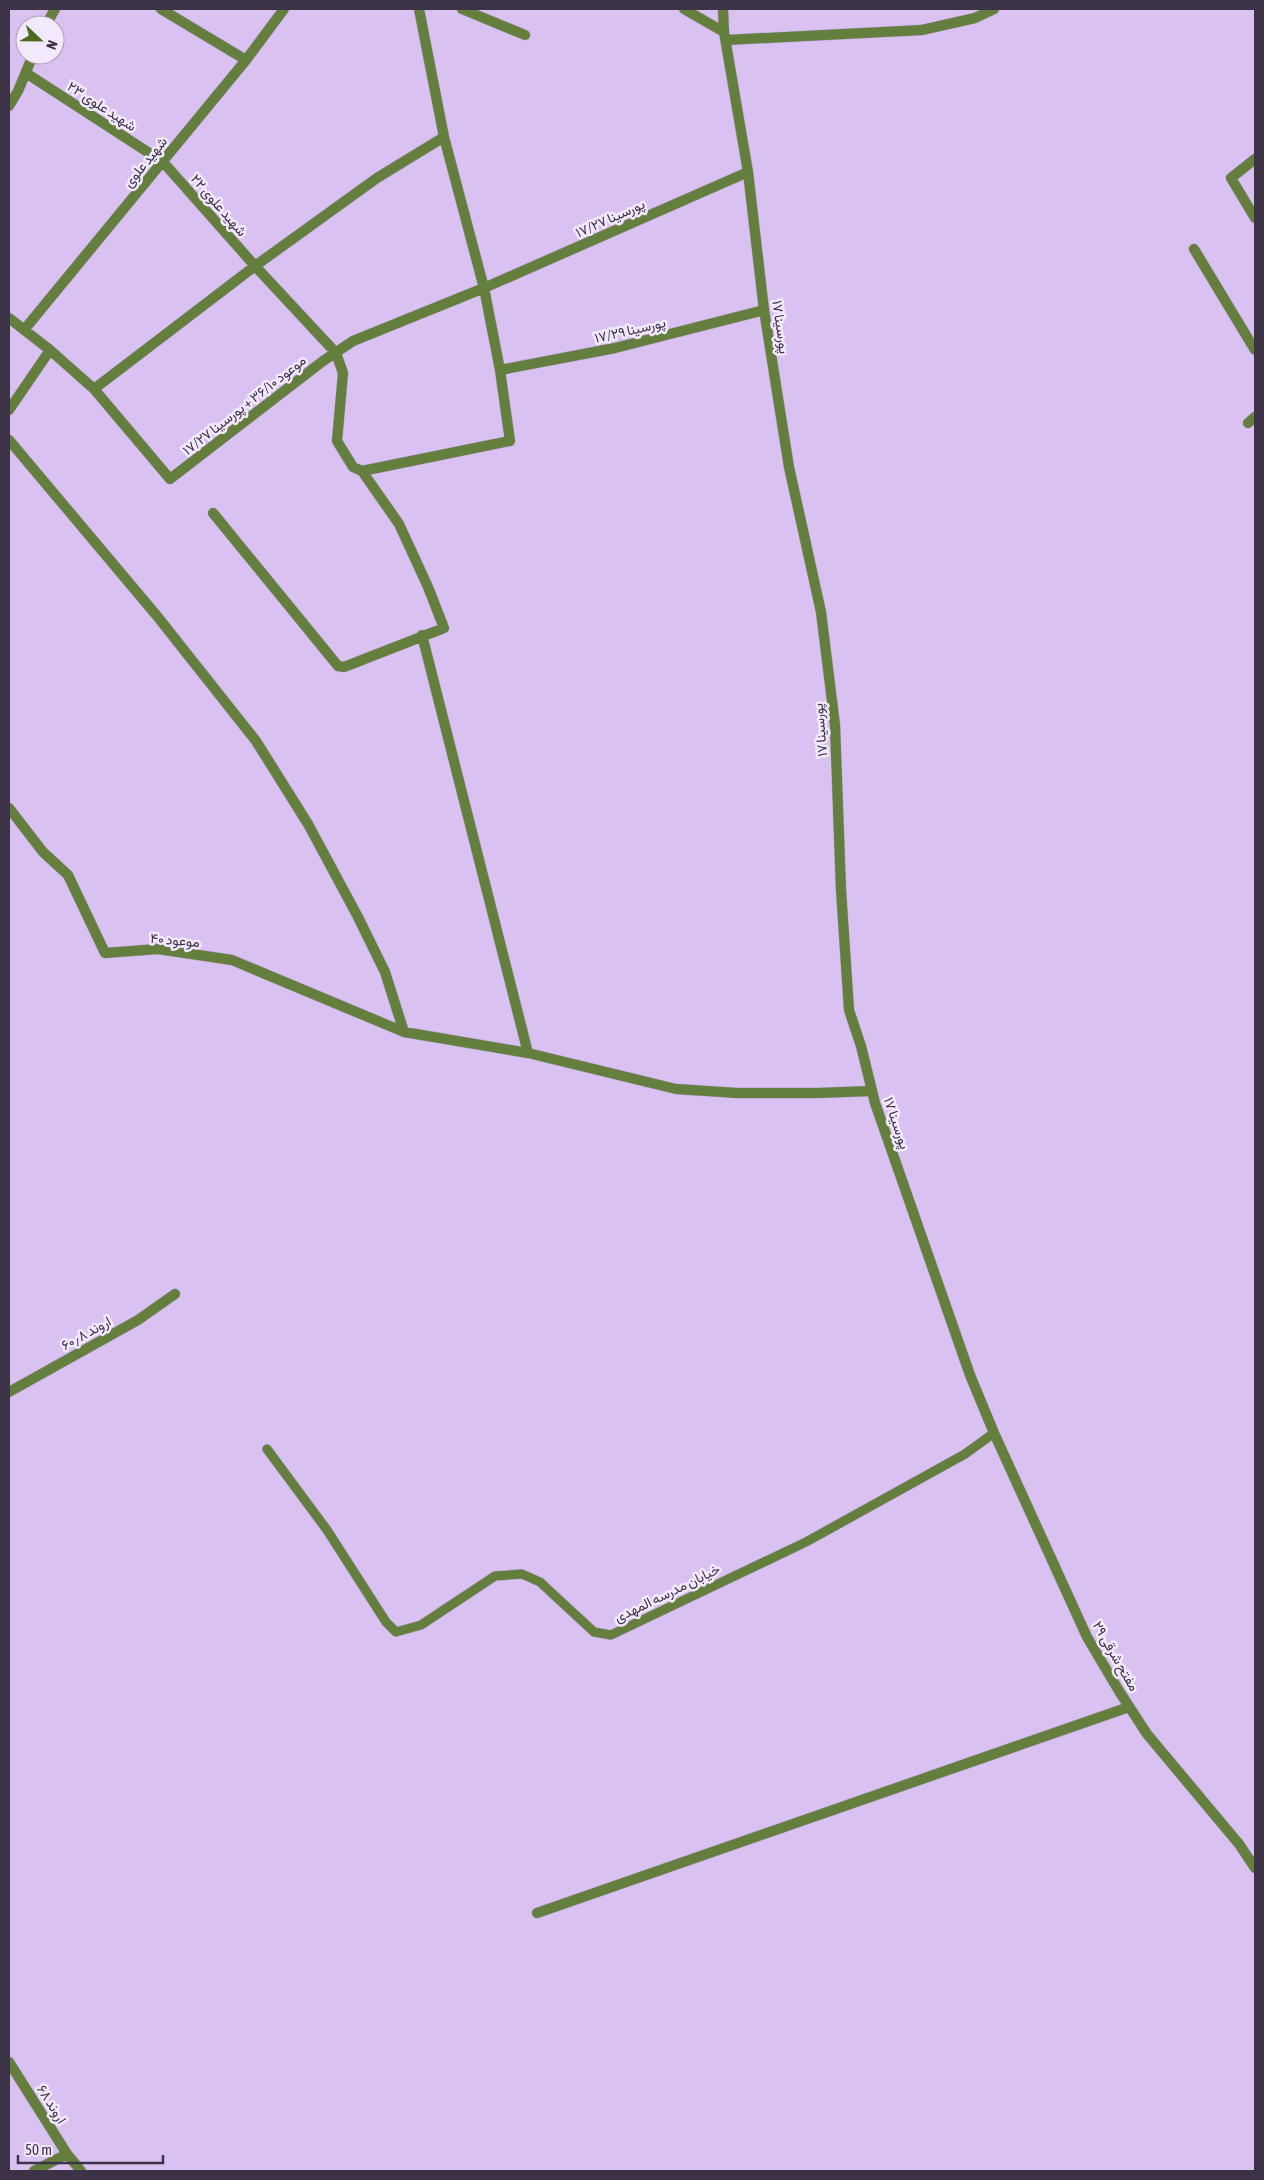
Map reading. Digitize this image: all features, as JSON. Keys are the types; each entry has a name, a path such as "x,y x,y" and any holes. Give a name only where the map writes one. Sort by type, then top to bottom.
{"street":[{"path":"162,9 246,60"},
{"name":"شهید علوی","path":"24,330 246,60 284,9"},
{"path":"362,472 510,441 500,370 484,288 444,137 419,9"},
{"path":"462,9 525,35"},
{"path":"684,9 725,36 922,30 975,18 994,9"},
{"name":"پورسینا ۱۷","path":"723,9 725,36 748,172 764,310 789,466 821,612 834,725 840,890 849,1010 861,1046 872,1091 967,1365 994,1432"},
{"path":"9,106 29,65"},
{"name":"شهید علوی ۲۳","path":"26,73 163,162"},
{"path":"9,318 50,350 94,389 255,266 377,178 444,137"},
{"path":"1255,159 1231,178 1255,218"},
{"name":"شهید علوی ۲۲","path":"163,162 255,266 336,353"},
{"name":"پورسینا ۱۷/۲۷","path":"336,353 353,341 484,288 748,172"},
{"path":"1194,249 1255,350"},
{"name":"پورسینا ۱۷/۲۹","path":"500,370 615,348 764,310"},
{"path":"9,410 50,350"},
{"path":"213,513 338,666 344,667 422,635 442,630 444,625 399,524 362,472 353,467 337,441 343,373 336,353"},
{"name":"موعود ۳۶/۱۰ + پورسینا ۱۷/۲۷","path":"94,389 170,479 336,353"},
{"path":"9,440 157,616 256,741 308,824 358,917 385,972 404,1032 528,1053 676,1088 747,1093 872,1091"},
{"path":"422,635 528,1053"},
{"name":"موعود ۴۰","path":"9,808 43,852 68,875 105,953 158,950 232,960 404,1032"},
{"name":"اروند ۶۰٫۸","path":"9,1392 138,1320 175,1294"},
{"name":"مفتح شرقی ۲۹","path":"994,1432 1087,1637 1147,1734 1239,1844 1255,1868"},
{"path":"537,1913 1129,1707"},
{"name":"اروند ۶۸","path":"9,2062 81,2171"},
{"path":"34,2171 68,2154"}],"lane":[{"name":"خیابان مدرسه المهدی","path":"268,1449 327,1530 386,1622 396,1632 421,1625 495,1576 522,1574 540,1582 594,1632 611,1636 806,1542 965,1454 994,1432"}]}
